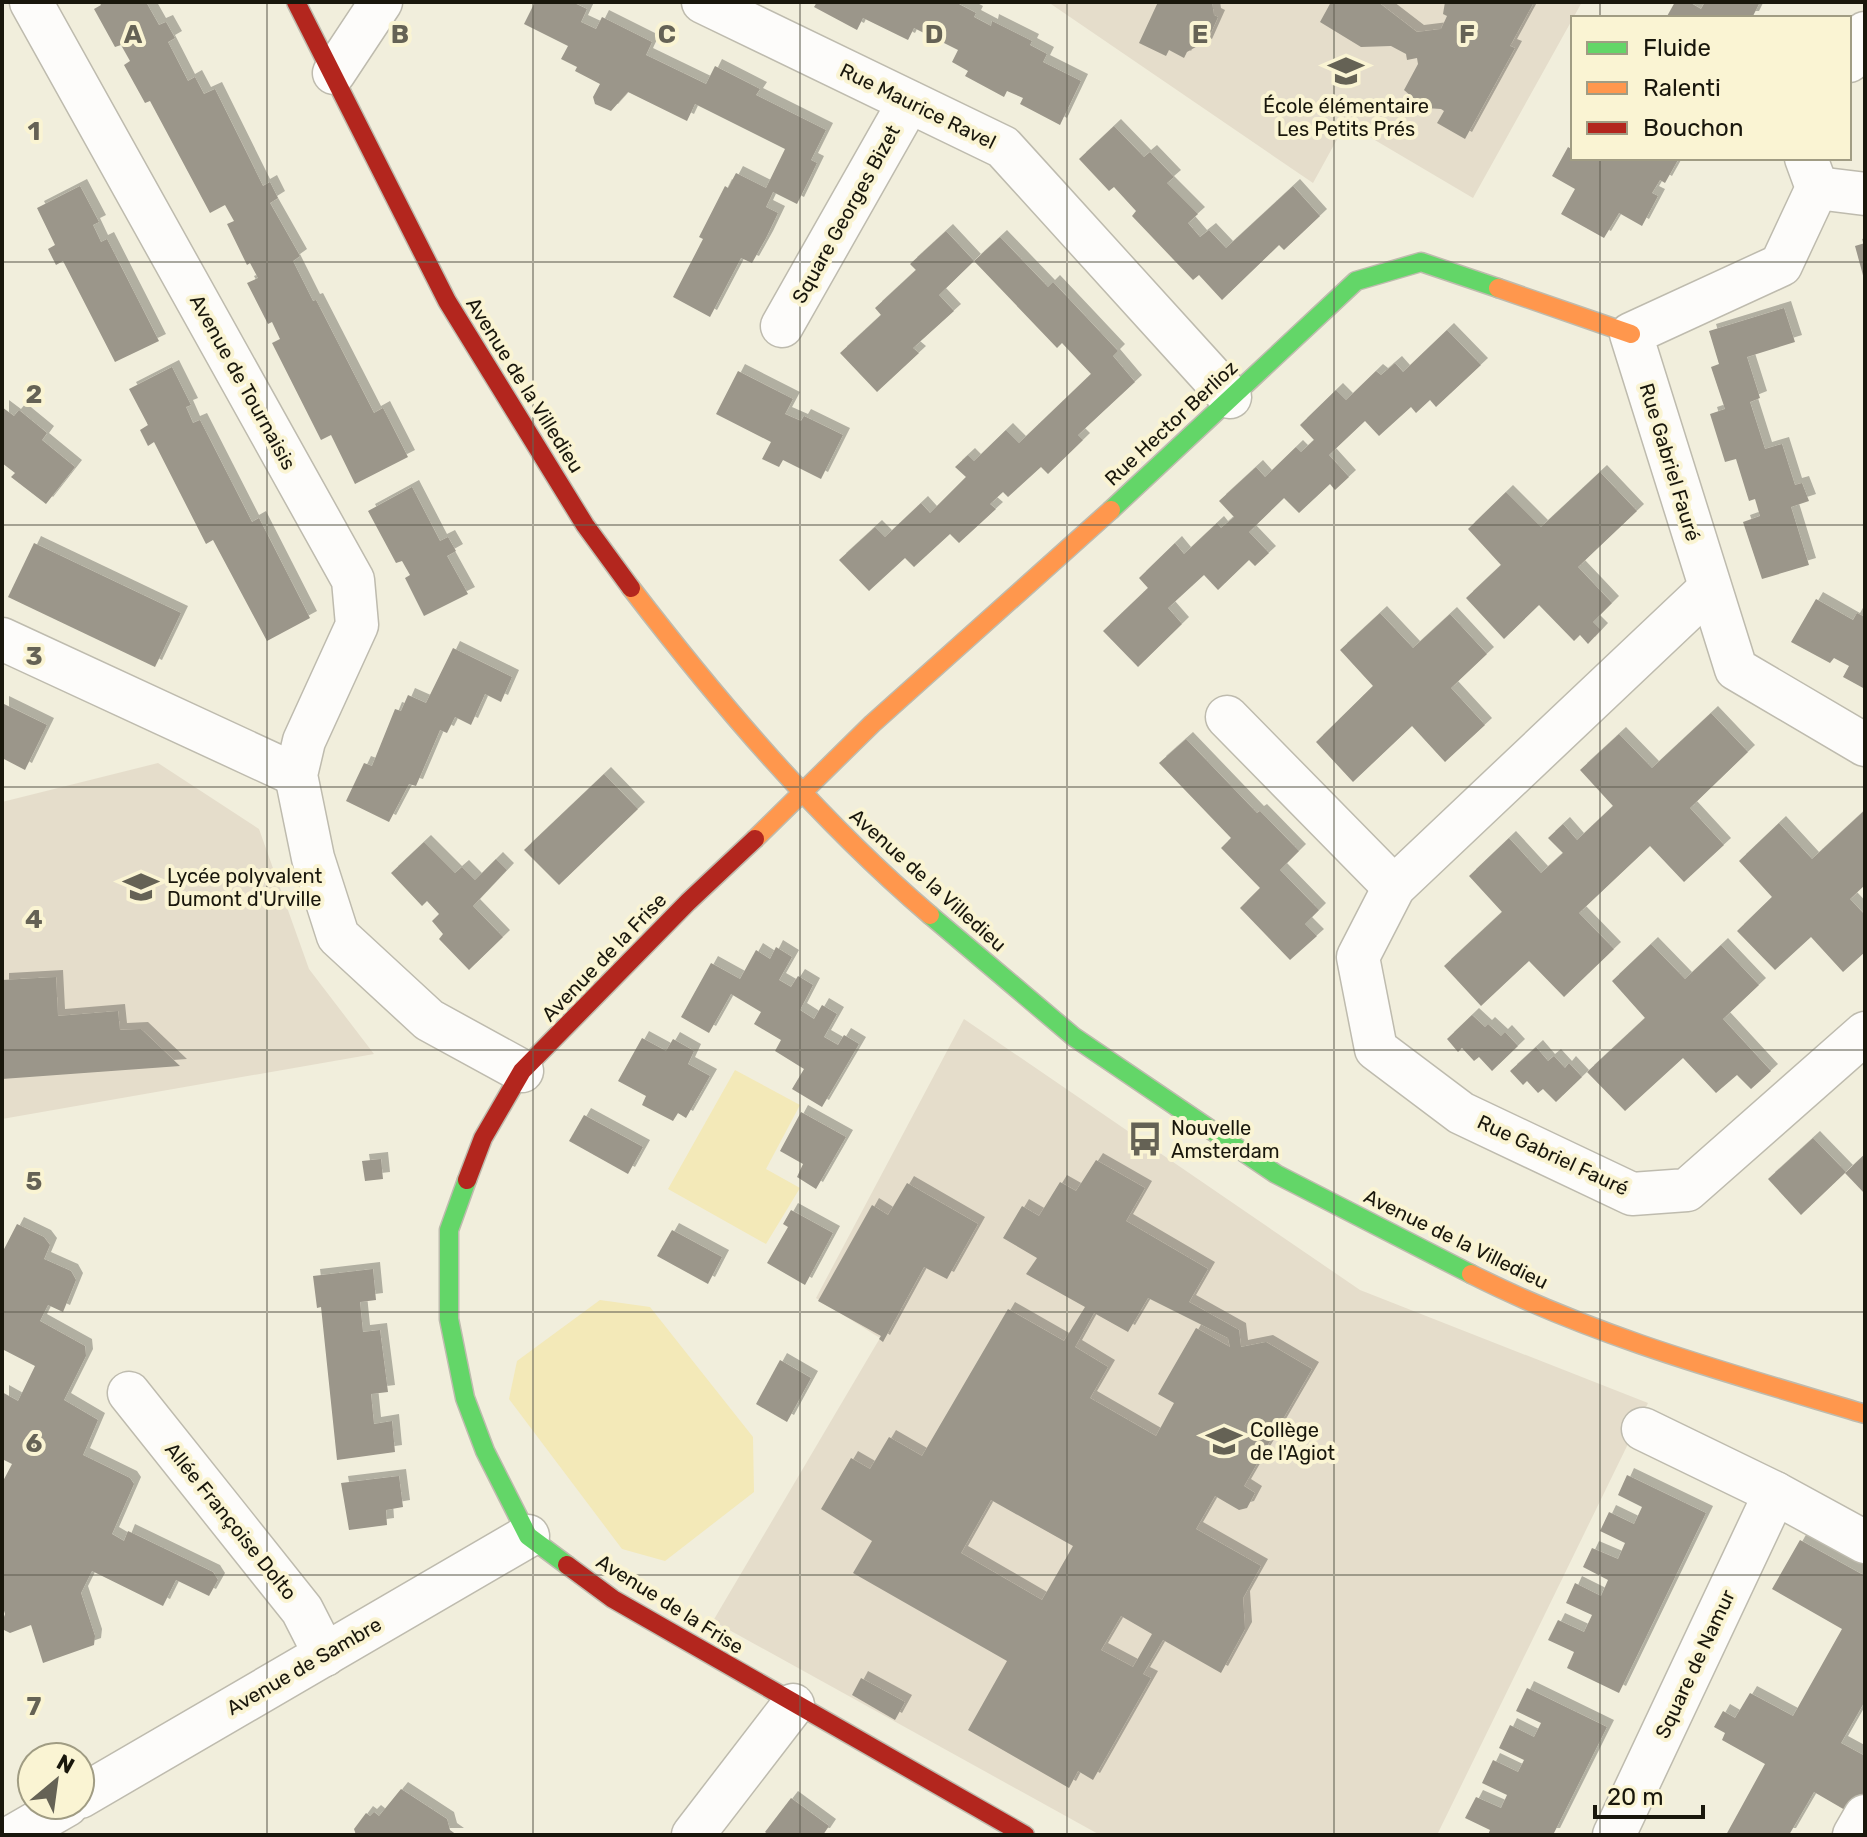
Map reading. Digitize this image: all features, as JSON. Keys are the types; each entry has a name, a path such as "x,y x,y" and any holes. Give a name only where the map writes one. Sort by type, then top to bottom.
{"street":[{"name":"Avenue de Tournaisis","path":"31,2 353,580 357,625 304,741 296,775 313,858 338,936 429,1020 522,1071"},
{"name":"Avenue de la Villedieu","path":"296,2 447,301 585,525 632,590 733,716 886,877 1074,1037 1276,1174 1511,1294 1704,1366 1865,1414"},
{"path":"334,73 381,2"},
{"name":"Rue Maurice Ravel","path":"703,2 1003,147 1230,397"},
{"path":"1851,58 1865,33"},
{"name":"Square Georges Bizet","path":"782,326 909,102"},
{"path":"1631,334 1781,265 1812,173 1865,194"},
{"name":"Rue Hector Berlioz","path":"804,794 872,724 1032,583 1356,281 1421,262 1631,334"},
{"name":"Rue Gabriel Fauré","path":"1631,334 1736,669 1865,745"},
{"name":"Rue Gabriel Fauré","path":"1709,589 1394,887 1358,957 1376,1049 1461,1113 1632,1194 1687,1190 1860,1050"},
{"path":"2,639 296,775"},
{"path":"1227,717 1394,887"},
{"name":"Avenue de la Frise","path":"804,794 688,902 522,1071 483,1138 449,1230 449,1319 465,1398 485,1451 528,1536 613,1599 793,1705 1025,1835"},
{"name":"Allée Françoise Dolto","path":"129,1393 302,1610 325,1655"},
{"path":"1643,1429 1775,1493 1865,1542"},
{"name":"Square de Namur","path":"1614,1835 1775,1493"},
{"name":"Avenue de Sambre","path":"96,1788 528,1536"},
{"path":"693,1835 793,1705"},
{"path":"1854,1835 1865,1816"},
{"path":"15,1835 39,1821"}],"shaded area":[{"name":"École élémentaire Les Petits Prés","path":"1048,2 1582,2 1574,16 1571,16 1571,22 1473,198 1346,123 1313,183"},
{"name":"Lycée polyvalent Dumont d'Urville","path":"158,763 259,829 309,969 374,1054 2,1119 2,802"},
{"name":"Collège de l'Agiot","path":"964,1019 1360,1290 1648,1403 1437,1835 1100,1835 713,1621 880,1338 816,1298"},
{"path":"735,1070 800,1105 766,1169 800,1188 766,1244 668,1189"},
{"path":"600,1300 650,1307 753,1437 754,1492 665,1561 622,1549 509,1399 517,1361"}],"building":[{"path":"99,2 146,2 159,25 166,22 175,38 168,42 188,81 195,77 204,94 215,89 263,186 270,182 278,198 270,203 300,256 293,261 313,301 316,300 374,413 383,408 408,457 355,484 331,435 321,440 272,343 280,339 272,322 268,324 247,283 258,278 250,263 247,265 227,224 234,221 225,205 210,213 150,101 145,103 124,65 130,61 121,45 115,47 94,9 101,5"},
{"path":"535,2 572,2 587,9 581,22 596,29 602,17 652,42 646,55 706,84 715,66 760,89 756,95 826,130 811,160 817,163 797,204 773,192 766,207 778,213 766,238 752,263 741,258 710,317 673,297 703,239 699,237 725,186 728,188 736,173 766,188 785,149 695,104 687,121 628,92 611,111 595,104 593,97 600,84 575,71 577,67 561,59 568,46 524,24"},
{"path":"817,2 955,2 976,13 974,17 991,26 992,21 1032,41 1030,45 1047,54 1043,62 1081,81 1060,125 1020,104 1023,98 1007,91 1004,97 965,76 968,71 952,62 958,50 914,28 908,40 863,18 857,30 814,7"},
{"path":"1158,2 1212,2 1214,15 1218,17 1205,46 1201,44 1187,52 1184,58 1169,50 1166,56 1139,43"},
{"path":"1331,2 1378,2 1417,32 1441,29 1447,16 1443,14 1445,2 1534,2 1510,46 1515,48 1465,139 1437,123 1444,111 1425,108 1404,90 1418,64 1417,58 1407,60 1406,54 1391,46 1361,47 1320,22"},
{"path":"1675,2 1689,2 1701,9 1705,2 1760,2 1753,16 1667,16"},
{"path":"1114,126 1144,157 1150,152 1174,177 1167,183 1198,214 1188,223 1200,237 1209,230 1226,248 1293,186 1320,216 1284,250 1279,245 1222,300 1199,275 1193,280 1132,216 1136,211 1114,187 1109,191 1079,159"},
{"path":"1568,147 1571,149 1571,160 1678,160 1665,183 1660,180 1652,193 1658,196 1642,226 1619,213 1604,238 1561,214 1575,189 1552,176"},
{"path":"80,186 99,222 93,225 101,242 107,239 159,341 115,362 63,261 56,265 48,249 55,245 37,208"},
{"path":"946,231 974,261 939,295 954,311 913,348 919,353 877,392 840,353 881,315 875,308 916,270 910,264"},
{"path":"1000,237 1048,287 1053,282 1118,351 1113,356 1135,382 1078,435 1083,440 1048,474 1041,467 1008,497 1003,492 990,504 996,509 959,543 950,534 914,567 905,558 869,591 839,560 875,527 885,537 921,503 930,513 966,477 955,467 968,455 974,461 1006,430 1019,443 1091,374 1062,343 1057,348 974,261"},
{"path":"1865,243 1865,279 1864,279 1855,246"},
{"path":"1784,308 1795,342 1747,357 1760,398 1750,402 1765,449 1782,444 1795,485 1802,483 1809,501 1791,507 1809,565 1762,579 1743,522 1760,516 1755,499 1749,501 1736,459 1725,462 1710,414 1725,409 1711,367 1719,364 1709,331"},
{"path":"1447,330 1481,365 1436,407 1430,400 1416,413 1411,407 1379,436 1365,421 1329,455 1349,477 1335,490 1330,484 1299,513 1284,498 1249,532 1269,553 1255,566 1249,560 1218,590 1204,575 1168,608 1182,624 1138,667 1103,631 1148,588 1139,578 1175,543 1184,554 1217,523 1221,528 1234,517 1219,501 1256,467 1265,477 1296,447 1301,452 1314,440 1300,425 1336,390 1346,400 1376,371 1381,375 1395,363 1403,372"},
{"path":"172,367 191,405 186,407 193,423 200,420 252,522 259,518 310,618 267,641 213,540 206,544 154,442 148,446 140,430 148,425 129,389"},
{"path":"738,371 793,399 785,414 801,421 804,416 843,435 821,479 783,460 779,467 762,459 771,442 716,414"},
{"path":"2,407 14,416 19,410 47,433 42,440 75,467 46,504 11,477 15,473 2,463"},
{"path":"1600,472 1637,511 1578,567 1612,603 1593,622 1601,630 1588,644 1580,635 1574,641 1539,605 1504,639 1466,598 1501,565 1468,529 1506,492 1541,527"},
{"path":"412,487 440,541 448,537 456,551 447,556 468,594 424,616 405,578 410,575 402,561 396,563 368,511"},
{"path":"34,543 181,613 155,667 8,597"},
{"path":"1816,599 1853,620 1857,613 1865,617 1865,689 1843,677 1849,666 1834,658 1830,663 1791,642"},
{"path":"1380,613 1413,648 1450,614 1487,654 1451,688 1485,725 1445,762 1412,726 1353,782 1316,742 1373,686 1340,650"},
{"path":"453,648 512,677 501,702 485,694 471,725 455,717 447,733 440,730 416,786 409,784 389,822 346,801 364,763 372,766 395,709 401,711 408,695 426,703"},
{"path":"2,703 47,725 25,770 2,758"},
{"path":"1711,713 1748,752 1690,808 1724,845 1684,882 1650,846 1579,913 1614,949 1564,997 1529,961 1481,1006 1444,966 1502,912 1469,876 1509,838 1541,873 1563,853 1548,838 1563,824 1577,840 1613,806 1580,770 1619,734 1652,768"},
{"path":"1186,739 1257,813 1260,811 1299,851 1280,870 1319,910 1305,924 1317,936 1290,960 1240,908 1260,888 1221,848 1231,838 1159,763"},
{"path":"604,774 638,809 559,885 524,850"},
{"path":"1865,810 1865,885 1850,899 1865,915 1865,952 1843,972 1811,937 1775,970 1737,931 1772,897 1739,861 1779,823 1812,859"},
{"path":"424,842 455,873 462,867 475,880 496,859 507,870 473,906 503,937 469,970 439,939 443,934 432,921 439,914 427,901 422,906 391,873"},
{"path":"1651,944 1685,979 1721,945 1759,985 1723,1019 1771,1071 1751,1089 1737,1075 1716,1093 1683,1058 1625,1111 1587,1072 1645,1018 1612,981"},
{"path":"776,947 792,957 779,980 791,987 798,976 813,985 800,1010 814,1019 822,1005 837,1014 824,1037 838,1045 844,1035 859,1044 822,1107 792,1089 804,1069 775,1051 781,1040 754,1024 761,1012 731,994 709,1033 681,1017 711,963 740,979 756,950 770,959"},
{"path":"56,977 58,1016 118,1011 120,1030 141,1029 180,1066 2,1079 2,980"},
{"path":"1472,1015 1501,1036 1505,1032 1518,1046 1492,1071 1479,1057 1474,1061 1462,1048 1458,1052 1447,1039"},
{"path":"642,1038 666,1051 673,1039 694,1051 688,1064 710,1076 686,1118 678,1113 673,1121 642,1105 646,1096 618,1081"},
{"path":"1536,1047 1548,1061 1554,1056 1565,1068 1569,1063 1582,1077 1556,1102 1543,1089 1538,1093 1527,1081 1523,1085 1510,1071"},
{"path":"801,1112 846,1137 816,1189 797,1177 803,1164 780,1151"},
{"path":"584,1115 643,1147 628,1174 569,1141"},
{"path":"1813,1138 1846,1172 1801,1215 1768,1179"},
{"path":"1865,1154 1865,1194 1845,1173"},
{"path":"381,1159 383,1179 365,1181 362,1161"},
{"path":"1096,1160 1145,1188 1126,1221 1208,1269 1189,1302 1239,1330 1241,1347 1266,1342 1312,1369 1244,1486 1255,1493 1247,1508 1239,1510 1215,1496 1196,1529 1261,1566 1243,1598 1245,1629 1221,1673 1163,1640 1143,1674 1151,1678 1093,1780 1078,1771 1069,1788 968,1730 1007,1661 853,1573 872,1541 821,1509 851,1458 870,1469 889,1437 922,1456 1008,1309 1064,1341 1085,1307 1026,1274 1037,1258 1003,1238 1022,1206 1039,1216 1060,1182 1076,1191","holes":["1148,1298 1228,1338 1230,1347 1196,1328 1158,1394 1174,1403 1156,1436 1090,1398 1108,1367 1075,1347 1094,1313 1128,1332","991,1500 1073,1546 1042,1600 961,1553","1121,1616 1152,1634 1133,1667 1101,1650"]},
{"path":"907,1183 978,1224 947,1279 924,1267 883,1342 879,1339 881,1336 818,1301 872,1205 888,1215"},
{"path":"791,1210 833,1233 805,1285 767,1263 788,1227 783,1224"},
{"path":"17,1224 44,1237 50,1245 44,1259 71,1271 76,1280 63,1312 48,1305 40,1321 85,1346 86,1356 64,1400 98,1420 83,1455 130,1478 134,1484 112,1534 124,1541 128,1531 213,1572 218,1580 209,1596 176,1580 163,1606 92,1571 81,1593 95,1636 94,1645 43,1663 31,1625 10,1633 4,1630 2,1623 5,1614 2,1604 2,1483 12,1464 2,1459 2,1392 18,1401 35,1366 2,1349 2,1253"},
{"path":"672,1230 722,1257 708,1284 657,1256"},
{"path":"373,1269 376,1300 360,1302 363,1332 380,1330 388,1392 371,1394 374,1424 392,1421 395,1452 337,1460 321,1307 317,1308 313,1276"},
{"path":"780,1360 811,1378 787,1422 756,1404"},
{"path":"1627,1475 1706,1513 1619,1693 1567,1668 1574,1652 1548,1640 1558,1620 1584,1632 1592,1615 1566,1603 1575,1583 1601,1596 1608,1580 1583,1567 1592,1548 1618,1559 1625,1543 1600,1531 1609,1512 1634,1524 1642,1507 1618,1495"},
{"path":"399,1476 403,1507 386,1510 387,1525 349,1530 341,1483"},
{"path":"1800,1540 1865,1576 1865,1701 1841,1743 1865,1756 1865,1803 1857,1817 1814,1792 1789,1835 1726,1835 1765,1764 1722,1740 1725,1733 1714,1727 1723,1711 1735,1718 1750,1693 1793,1716 1842,1629 1772,1589"},
{"path":"861,1678 905,1702 895,1720 852,1695"},
{"path":"1527,1688 1607,1727 1553,1835 1488,1835 1490,1830 1465,1818 1476,1797 1501,1808 1507,1795 1482,1783 1493,1760 1518,1772 1524,1760 1499,1748 1510,1725 1534,1737 1541,1723 1516,1711"},
{"path":"401,1789 447,1819 450,1830 457,1835 356,1835 354,1829 366,1813 370,1816 374,1812 379,1816"},
{"path":"791,1798 829,1826 823,1835 769,1835 765,1832"}],"traffic: fast":[{"path":"1111,510 1356,281 1421,262 1498,288"},
{"path":"930,915 1074,1037 1276,1174 1471,1274"},
{"path":"467,1180 449,1230 449,1319 465,1398 485,1451 528,1536 567,1565"}],"traffic: slow":[{"path":"1498,288 1631,334"},
{"path":"755,839 872,724 1111,510"},
{"path":"631,588 772,759 849,840 930,915"},
{"path":"1471,1274 1566,1317 1615,1335 1865,1414"}],"traffic: jam":[{"path":"296,2 447,301 585,525 631,588"},
{"path":"467,1180 483,1138 522,1071 688,902 755,839"},
{"path":"567,1565 613,1599 1025,1835"}],"place":[{"name":"École élémentaire Les Petits Prés","path":"1346,71"},
{"name":"Lycée polyvalent Dumont d'Urville","path":"141,887"},
{"name":"Nouvelle Amsterdam","path":"1145,1139"},
{"name":"Collège de l'Agiot","path":"1224,1441"}]}
